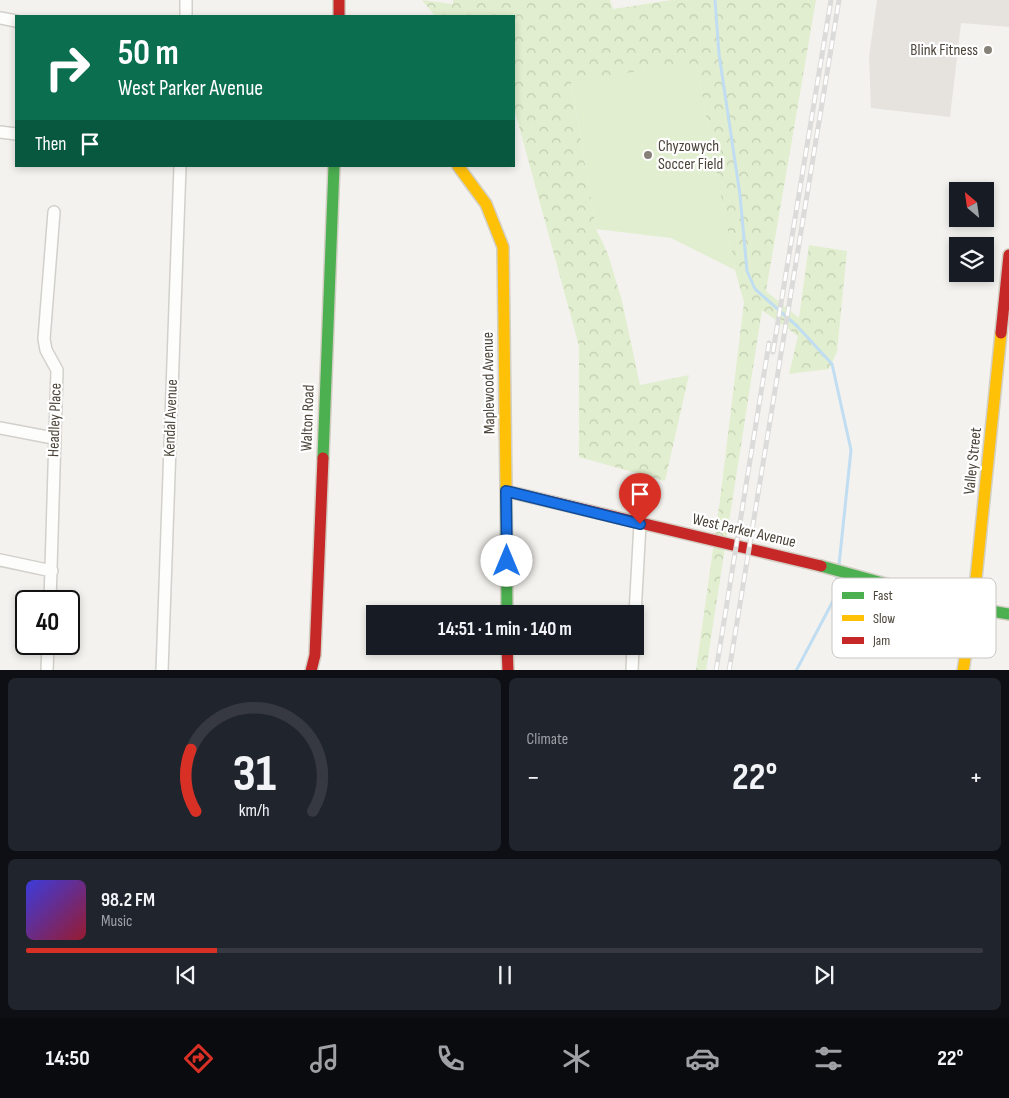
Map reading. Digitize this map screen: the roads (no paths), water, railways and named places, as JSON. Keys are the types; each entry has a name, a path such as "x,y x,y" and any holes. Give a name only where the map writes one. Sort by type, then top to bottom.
{"street":[{"path":"186,0 186,15"},
{"path":"339,0 339,15"},
{"path":"0,18 15,21"},
{"path":"0,132 15,134"},
{"name":"Kendal Avenue","path":"162,670 180,167"},
{"name":"Walton Road","path":"311,670 315,655 334,167"},
{"name":"Maplewood Avenue","path":"459,167 485,199 496,220 503,247 507,605"},
{"name":"Headley Place","path":"51,590 53,438 57,370 46,350 44,339 54,212"},
{"name":"Valley Street","path":"977,578 1009,255"},
{"path":"0,428 53,438"},
{"name":"West Parker Avenue","path":"506,491 640,524 712,539 862,578"},
{"path":"636,605 640,524"},
{"path":"0,560 52,570"},
{"name":"West Parker Avenue","path":"996,612 1009,614"},
{"path":"47,670 48,655"},
{"path":"507,655 508,670"},
{"path":"632,670 633,655"}],"waterway":[{"path":"715,0 719,54 740,195 747,271 755,289 797,326 832,364 851,450 839,565"},
{"path":"797,670 832,603"}],"railway":[{"path":"773,352 831,0"},
{"path":"729,670 839,0"},
{"path":"716,670 769,343"}],"place":[{"name":"Blink Fitness","path":"988,50"},
{"name":"Chyzowych Soccer Field","path":"648,155"}]}
